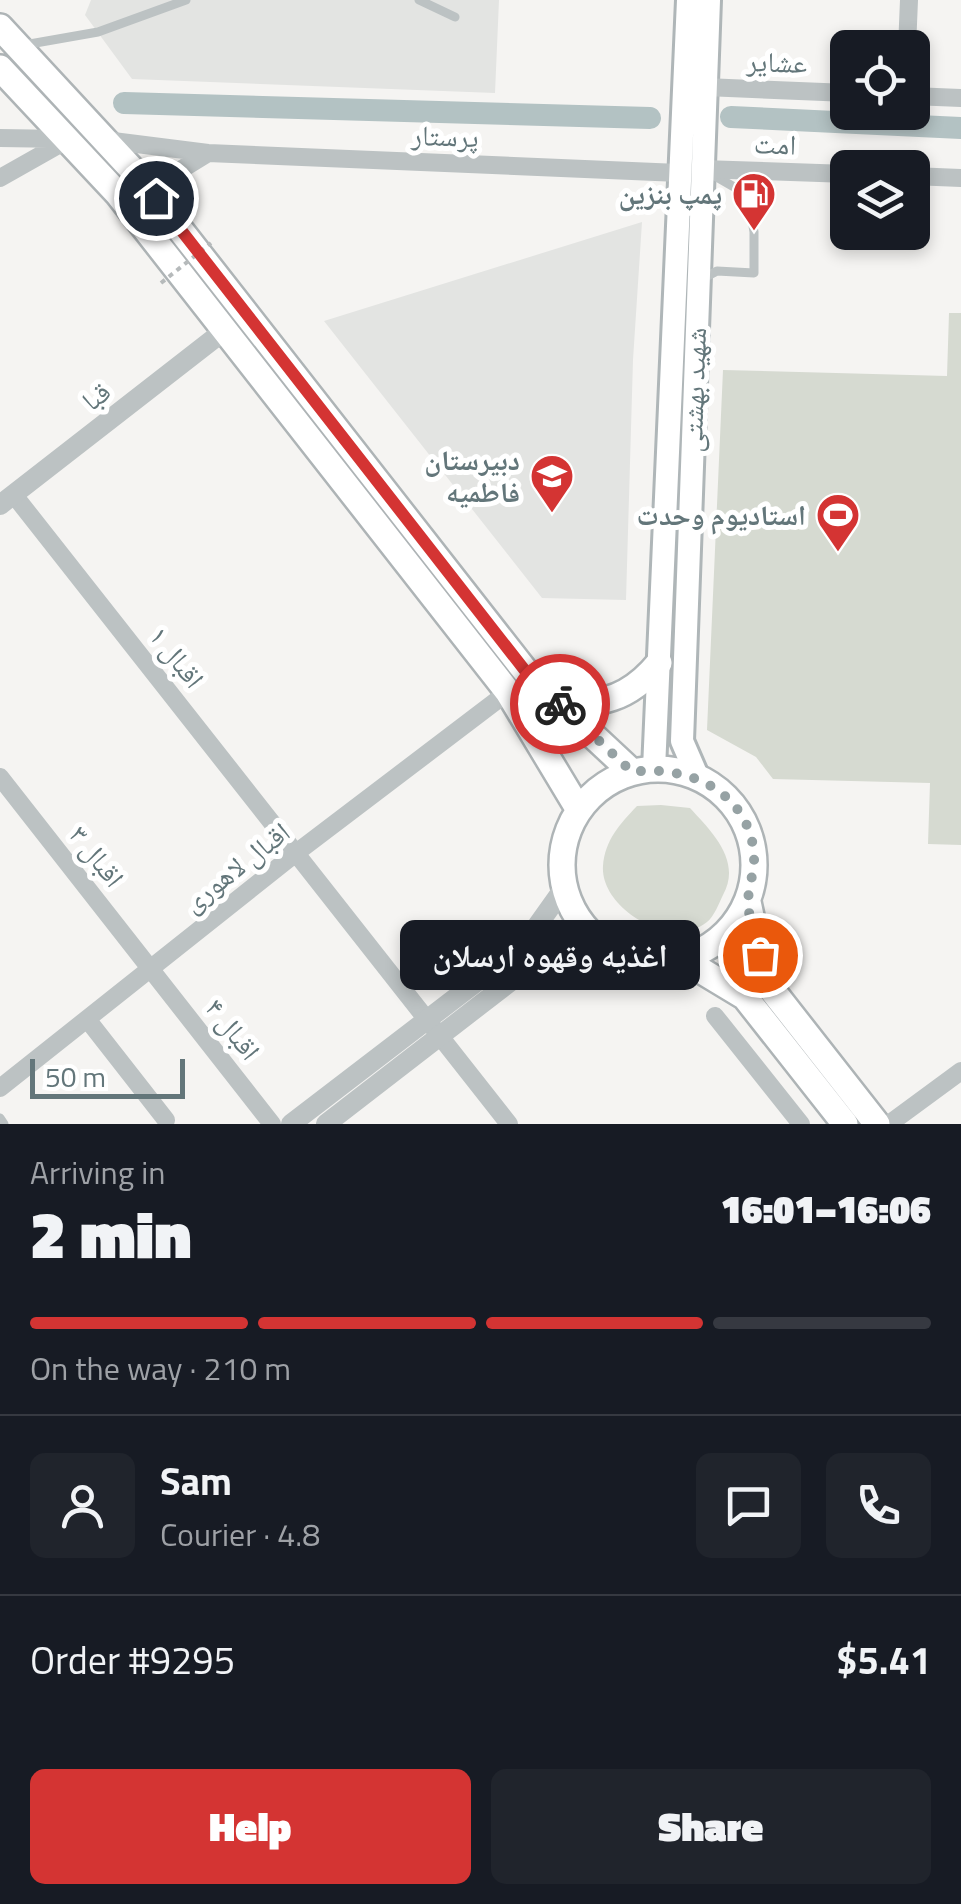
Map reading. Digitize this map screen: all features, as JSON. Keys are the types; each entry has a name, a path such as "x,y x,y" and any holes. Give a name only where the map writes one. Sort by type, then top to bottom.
{"main road":[{"name":"شهید بهشتی","path":"688,0 690,171 698,282 682,741 698,778"},
{"name":"شهید بهشتی","path":"643,771 659,663 690,171 705,87 709,0"},
{"path":"8,37 106,140 173,219 530,677 643,771"},
{"path":"0,68 118,194 508,692 579,810"},
{"path":"548,692 567,700 609,700 629,692 659,663"},
{"path":"643,771 677,771 698,778 723,794 742,816 753,844 755,874 748,902 722,938 682,959 636,960 614,952 594,938 575,916 564,888 561,861 566,834 579,810 612,780 643,771"},
{"path":"748,902 765,981 877,1124"},
{"path":"682,959 745,997 844,1124"}],"street":[{"path":"908,30 910,0"},
{"name":"عشایر","path":"705,87 830,92"},
{"path":"930,97 961,98"},
{"path":"0,138 69,139"},
{"path":"0,178 69,139"},
{"name":"پرستار","path":"106,140 208,154 690,171"},
{"path":"173,219 166,194 182,168 208,154"},
{"name":"امت","path":"690,171 830,174"},
{"path":"930,177 961,178"},
{"name":"قبا","path":"7,500 225,330"},
{"name":"اقبال ۱","path":"7,500 296,854 509,1124"},
{"name":"اقبال لاهوری","path":"0,1088 508,692"},
{"name":"اقبال ۳","path":"0,777 150,969"},
{"path":"326,1124 522,947 564,888"},
{"path":"291,1124 534,964 594,938"},
{"name":"اقبال ۴","path":"150,969 272,1124"},
{"path":"715,1016 800,1124"},
{"path":"87,1019 166,1120"},
{"path":"889,1124 961,1071"},
{"path":"912,1108 924,1124"}],"lane":[{"path":"8,37 98,32 186,0"},
{"path":"418,0 455,17"},
{"path":"690,171 748,196 754,232 754,273 717,272 698,282"}],"path":[{"path":"161,284 211,243"}],"shaded area":[{"path":"91,0 499,0 495,93 132,79 85,15"},
{"path":"642,222 633,360 626,600 542,598 324,321"},
{"name":"استادیوم وحدت","path":"949,313 961,313 961,845 928,844 930,783 773,779 756,757 707,730 723,370 947,376"},
{"path":"637,806 690,808 715,837 727,859 728,882 718,906 710,920 692,930 676,932 641,921 613,897 605,882 604,857 619,826"}],"waterway":[{"path":"124,103 650,118"},
{"path":"731,117 961,128"}],"way so far":[{"path":"560,704 632,772 677,771 698,778 723,794 742,816 753,844 755,874 748,902 760,955"}],"place":[{"name":"پمپ بنزین","path":"754,232"},
{"name":"دبیرستان فاطمیه","path":"552,514"},
{"name":"استادیوم وحدت","path":"838,553"},
{"name":"اغذیه وقهوه ارسلان","path":"760,955"}],"route":[{"path":"156,198 530,677 560,704"}]}
